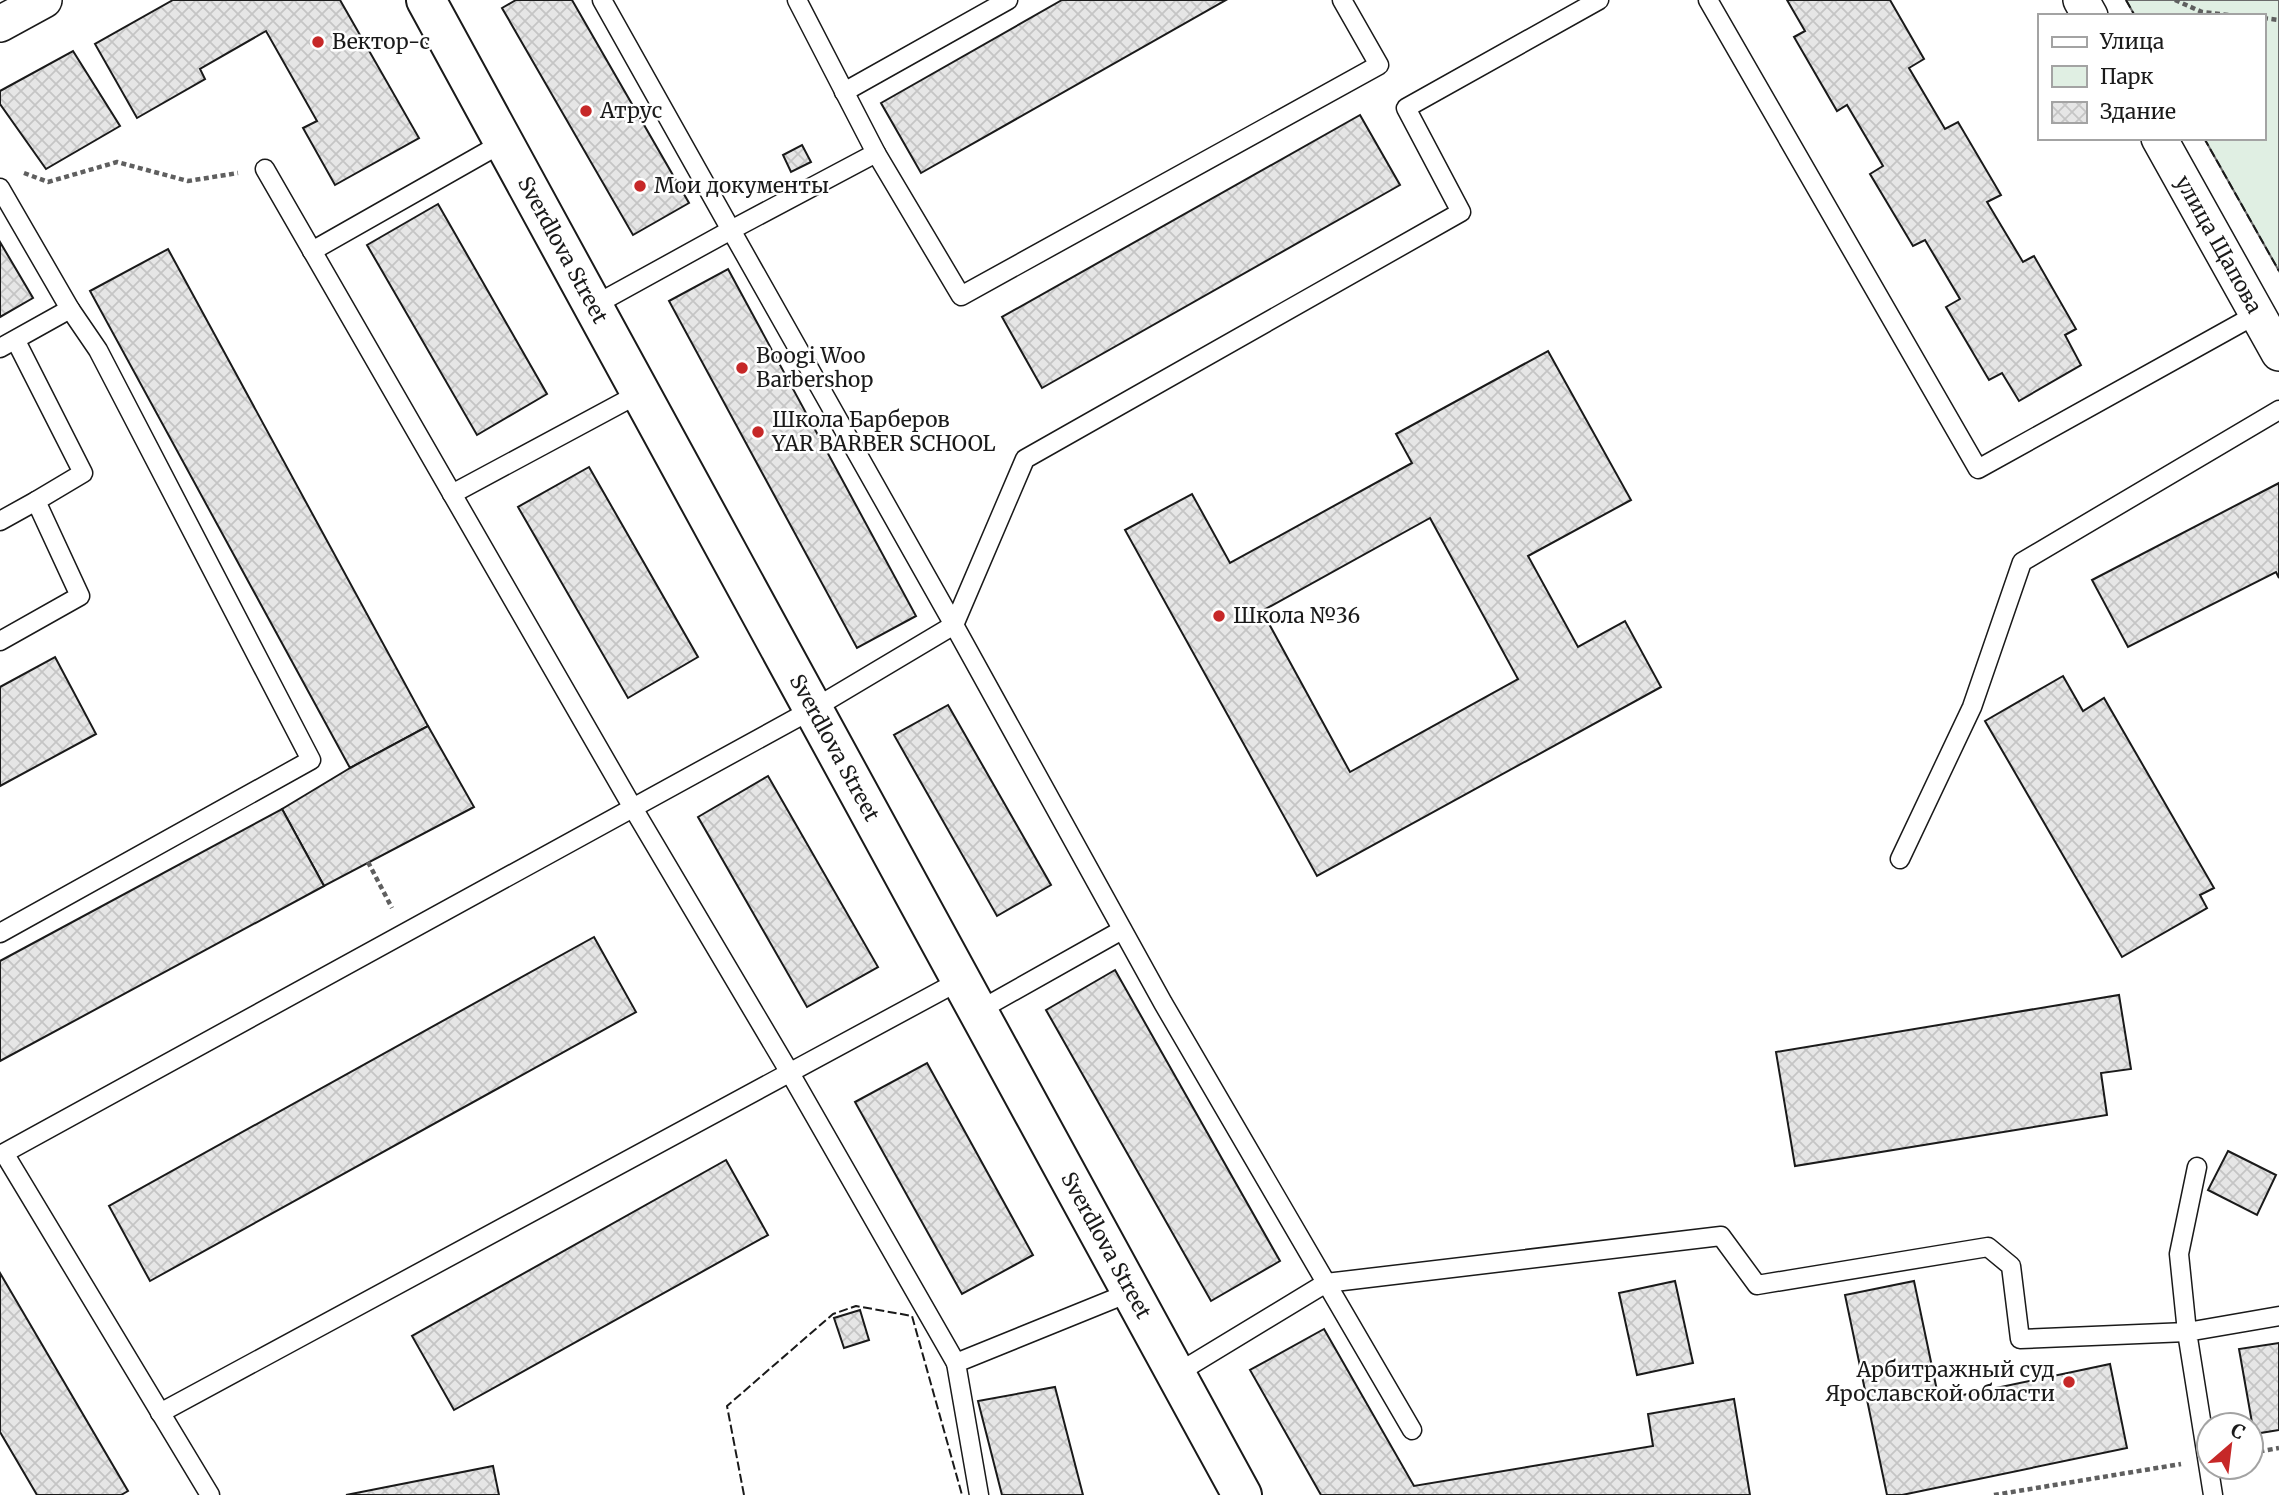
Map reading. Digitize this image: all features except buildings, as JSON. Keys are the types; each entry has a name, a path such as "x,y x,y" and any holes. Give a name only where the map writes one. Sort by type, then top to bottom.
{"street":[{"path":"0,24 44,0"},
{"name":"Sverdlova Street","path":"436,4 504,142 1242,1495"},
{"name":"улица Щапова","path":"2160,140 2279,353"}],"lane":[{"path":"603,0 1122,930 1412,1430"},
{"path":"797,0 876,153 961,296 1379,65 1342,0"},
{"path":"844,92 1008,0"},
{"path":"210,1495 4,1153 813,709 954,625 1025,459 1461,212 1406,108 1599,0"},
{"path":"1707,0 1978,469 2257,314"},
{"path":"312,251 504,142"},
{"path":"593,306 876,153"},
{"path":"265,169 632,808 790,1073 956,1363 979,1495"},
{"path":"0,188 70,309 98,350 311,760 0,933"},
{"path":"0,520 83,473 8,344 70,309"},
{"path":"452,494 640,393"},
{"path":"1900,859 1972,707 2022,562 2279,410"},
{"path":"0,641 80,596 36,501"},
{"path":"160,1413 790,1073 1122,930"},
{"path":"2197,1167 2179,1254 2199,1411"},
{"path":"1176,1374 1326,1283 1721,1236 1757,1285 1989,1247 2011,1266 2020,1339 2187,1332 2279,1316"},
{"path":"956,1363 1131,1292"}],"path":[{"path":"2175,0 2202,12 2220,14"},
{"path":"12,169 48,182 117,162 188,181 265,169"},
{"path":"368,862 405,933"},
{"path":"1994,1495 2195,1462"}],"green space":[{"path":"2126,0 2279,0 2279,271 2205,140 2265,140 2265,14 2134,14"}],"fence":[{"path":"2126,0 2134,14"},
{"path":"2205,140 2279,271"},
{"path":"744,1495 727,1406 833,1314 856,1306 912,1316 962,1495"}],"place":[{"name":"Вектор-с","path":"318,42"},
{"name":"Атрус","path":"586,111"},
{"name":"Мои документы","path":"640,186"},
{"name":"Boogi Woo Barbershop","path":"742,368"},
{"name":"Школа Барберов YAR BARBER SCHOOL","path":"758,432"},
{"name":"Школа №36","path":"1219,616"},
{"name":"Арбитражный суд Ярославской области","path":"2069,1382"}]}
